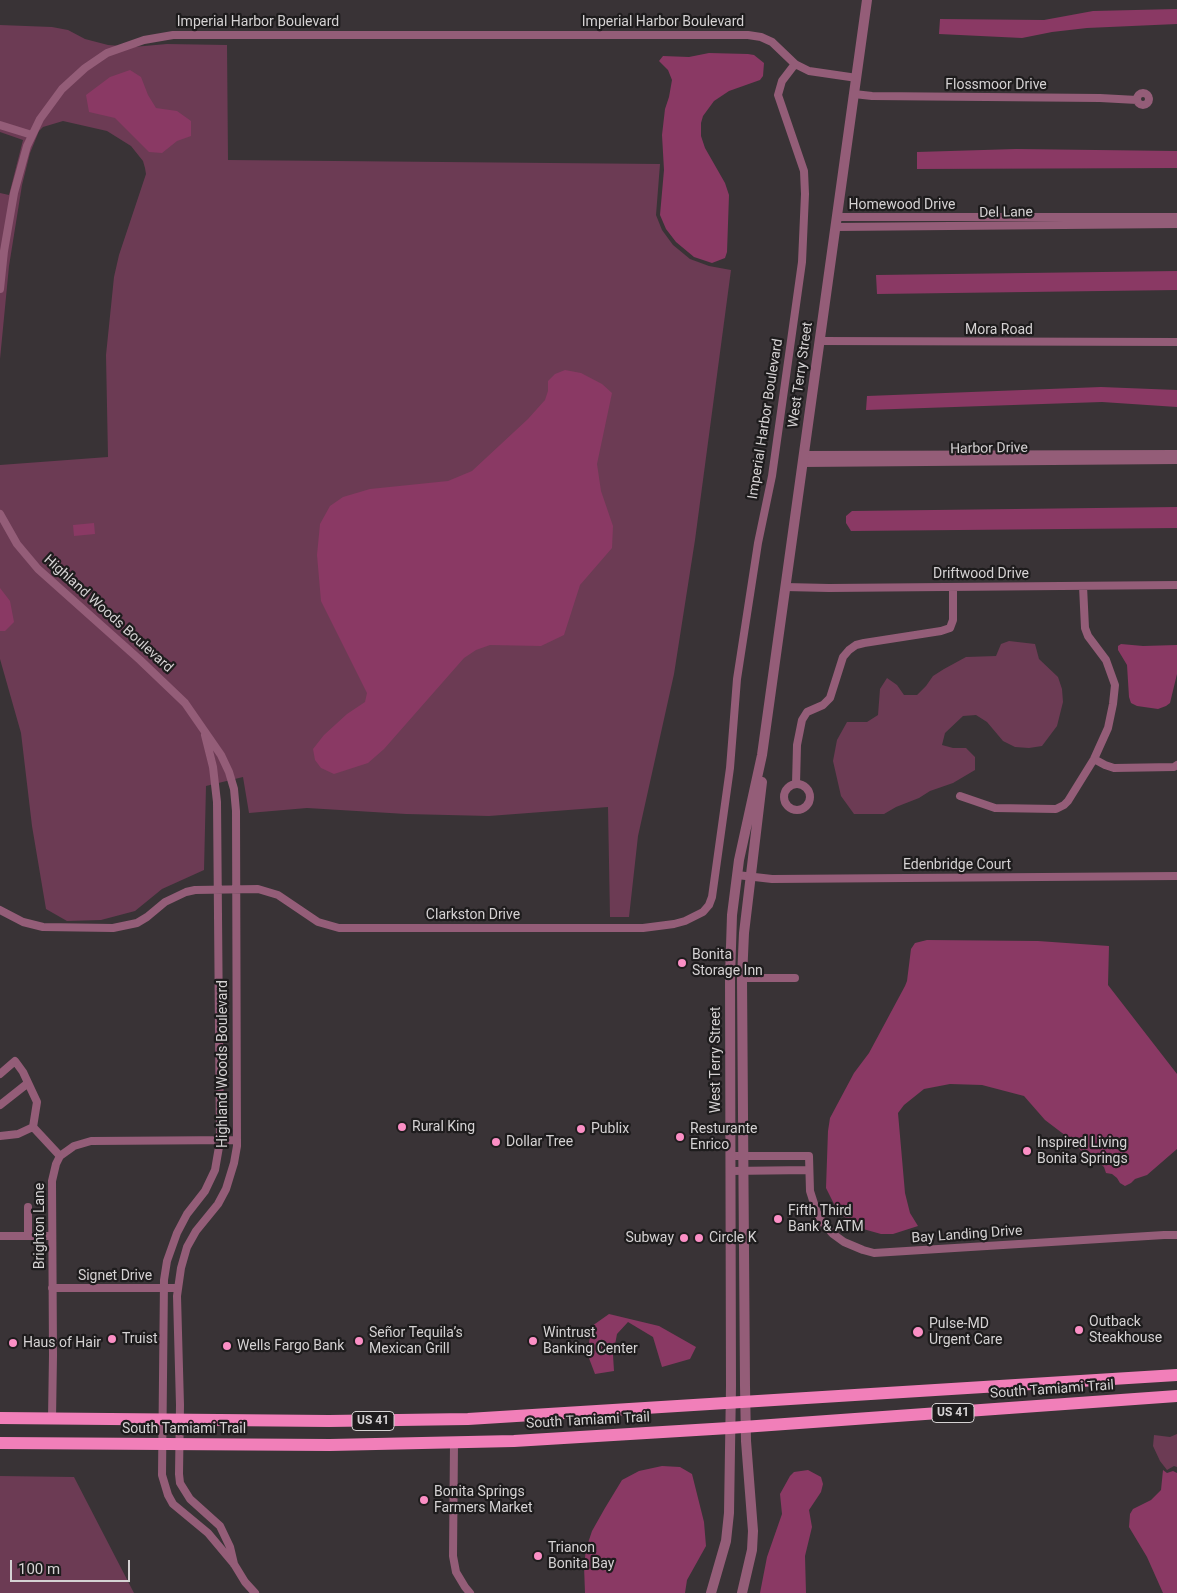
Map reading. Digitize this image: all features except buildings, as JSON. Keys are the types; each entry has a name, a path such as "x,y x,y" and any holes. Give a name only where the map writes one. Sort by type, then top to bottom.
{"main road":[{"name":"South Tamiami Trail","path":"6,1418 338,1421 453,1419 730,1404 1177,1375"},
{"name":"South Tamiami Trail","path":"0,1443 339,1445 454,1443 746,1427 1177,1396"}],"street":[{"name":"West Terry Street","path":"711,1593 728,1531 730,1404 730,978 732,915 737,875 762,754 868,0"},
{"name":"Imperial Harbor Boulevard","path":"32,135 44,111 62,89 84,68 107,53 144,40 173,34 748,35 761,37 772,42 795,64 782,81 778,95 804,171 805,194 802,262 772,476 756,555 741,653"},
{"path":"795,64 815,72 857,78"},
{"name":"Flossmoor Drive","path":"854,94 872,96 1137,100"},
{"path":"0,125 32,135 24,156 11,208 0,289"},
{"name":"Homewood Drive","path":"836,222 1177,217"},
{"name":"Del Lane","path":"836,222 1177,224"},
{"name":"Mora Road","path":"820,341 1177,342"},
{"name":"Harbor Drive","path":"803,459 1177,454"},
{"name":"Harbor Drive","path":"803,459 1177,460"},
{"name":"Highland Woods Boulevard","path":"0,514 17,544 38,569 178,694 221,754 234,789 237,890 237,1140 230,1180 218,1204 196,1231 187,1247 178,1288 179,1474 184,1492 220,1526 230,1547 234,1564"},
{"name":"Driftwood Drive","path":"786,587 1177,585"},
{"path":"960,796 995,808 1056,809 1068,801 1094,759 1108,728 1113,704 1114,685 1106,660 1088,636 1085,628 1084,586"},
{"path":"796,784 797,745 802,720 807,712 824,705 830,698 843,658 849,650 864,642 942,631 950,628 953,620 953,587"},
{"name":"Clarkston Drive","path":"0,910 23,922 43,927 113,928 137,923 165,902 186,892 217,889 258,889 278,895 318,922 339,928 643,928 674,924 695,917 709,905 712,897 730,768 741,653"},
{"name":"Highland Woods Boulevard","path":"204,730 213,767 217,802 220,1141 217,1162 210,1181 198,1201 187,1214 176,1234 167,1261 164,1288 162,1475 173,1504 208,1532 234,1564"},
{"name":"West Terry Street","path":"742,1593 753,1540 745,1402 742,978 744,934 762,778 762,754"},
{"path":"1094,759 1114,768 1174,767 1177,765"},
{"name":"Edenbridge Court","path":"737,875 772,879 1177,876"},
{"path":"742,978 795,978"},
{"path":"0,1074 15,1061 37,1102 32,1127"},
{"path":"0,1105 28,1083"},
{"path":"32,1127 60,1156 74,1146 91,1141 237,1140"},
{"path":"0,1136 18,1134 32,1127"},
{"name":"Brighton Lane","path":"52,1419 52,1181 60,1156"},
{"name":"Bay Landing Drive","path":"730,1156 809,1156 810,1191 817,1213 824,1224 844,1242 874,1253 1164,1234 1177,1235"},
{"path":"730,1171 809,1170"},
{"path":"28,1208 28,1236"},
{"path":"0,1236 52,1236"},
{"name":"Signet Drive","path":"52,1288 178,1288"},
{"path":"0,1411 6,1418"},
{"path":"454,1443 454,1556 456,1572 470,1593"},
{"path":"234,1564 245,1582 255,1593"}],"shaded area":[{"path":"1177,9 1177,24 1087,28 1022,38 939,34 940,19 1044,20 1093,11"},
{"path":"0,25 52,27 68,30 85,39 108,45 133,47 167,44 227,45 228,160 660,164 656,215 662,230 673,245 690,259 709,266 731,270 695,540 674,674 638,836 629,917 610,917 608,807 489,816 406,814 307,808 249,813 243,777 206,786 204,870 162,889 135,911 101,920 67,921 46,909 32,826 21,733 0,659 0,465 108,457 106,355 114,277 119,255 146,174 143,161 131,146 107,131 63,121 43,127 39,131 30,153 22,185 9,266 0,359 0,193 9,195 23,140 0,132"},
{"path":"709,53 754,55 764,63 763,76 760,80 729,91 714,101 703,116 701,123 701,136 705,148 725,183 729,195 727,252 725,258 712,263 694,257 676,242 666,229 660,215 664,170 662,135 665,109 672,80 668,70 659,61 663,56 689,57"},
{"path":"130,70 141,77 148,95 156,108 177,111 191,121 191,136 177,141 162,153 149,152 115,118 89,112 86,95 110,77"},
{"path":"1016,149 1177,151 1177,168 917,169 917,152"},
{"path":"1177,271 1177,290 877,294 876,275"},
{"path":"565,370 581,373 602,384 612,393 597,464 601,491 613,526 612,548 580,585 564,635 541,646 490,645 476,650 464,658 384,749 368,763 334,774 321,768 315,760 313,749 324,735 347,714 365,702 367,693 321,601 317,555 320,524 330,506 343,497 370,489 448,481 472,471 528,419 545,400 548,391 548,381 555,374"},
{"path":"1101,387 1177,390 1177,407 1102,402 866,410 867,396"},
{"path":"1177,507 1177,528 851,531 846,523 846,516 852,511"},
{"path":"94,523 95,534 74,536 73,525"},
{"path":"0,588 10,601 14,622 5,631 0,631"},
{"path":"1009,641 1035,644 1039,659 1058,677 1062,689 1063,702 1057,726 1042,746 1029,748 1015,747 1003,741 987,722 976,715 963,716 945,733 942,745 953,748 966,748 975,757 975,770 953,783 930,791 884,814 854,814 841,796 833,761 837,740 847,722 867,722 878,715 880,689 887,678 897,685 904,695 917,695 933,676 944,669 966,657 996,656 1001,644"},
{"path":"1121,644 1143,646 1177,645 1177,674 1170,703 1158,709 1137,706 1131,703 1127,665 1118,650 1118,646"},
{"path":"927,940 1038,941 1109,946 1108,985 1177,1074 1177,1149 1147,1175 1135,1179 1125,1186 1112,1174 1106,1173 1104,1167 1088,1158 1070,1139 1045,1120 1024,1096 982,1085 950,1084 924,1089 904,1105 898,1113 905,1193 910,1213 918,1226 893,1234 881,1234 856,1227 837,1210 826,1188 830,1118 854,1073 869,1053 905,986 911,949 915,943"},
{"path":"609,1314 659,1326 696,1347 690,1359 662,1367 653,1337 628,1322 617,1334 613,1355 614,1371 595,1374 587,1353 592,1326"},
{"path":"1177,1434 1177,1467 1174,1466 1167,1470 1160,1461 1153,1446 1154,1435 1170,1437"},
{"path":"662,1466 680,1467 692,1474 704,1522 706,1546 687,1580 685,1593 585,1593 584,1566 586,1549 592,1531 605,1508 622,1480 639,1471"},
{"path":"808,1470 821,1477 823,1484 821,1492 809,1510 812,1527 805,1556 806,1593 760,1593 767,1557 782,1514 780,1494 794,1472"},
{"path":"1163,1470 1167,1473 1173,1471 1177,1473 1177,1593 1163,1593 1147,1557 1129,1527 1130,1514 1133,1509 1151,1500 1161,1490"},
{"path":"0,1476 74,1477 134,1593 0,1593"}],"place":[{"name":"Bonita Storage Inn","path":"682,963"},
{"name":"Rural King","path":"402,1127"},
{"name":"Publix","path":"581,1129"},
{"name":"Resturante Enrico","path":"680,1137"},
{"name":"Dollar Tree","path":"496,1142"},
{"name":"Inspired Living Bonita Springs","path":"1027,1151"},
{"name":"Fifth Third Bank & ATM","path":"778,1219"},
{"name":"Subway","path":"684,1238"},
{"name":"Circle K","path":"699,1238"},
{"name":"Outback Steakhouse","path":"1079,1330"},
{"name":"Pulse-MD Urgent Care","path":"918,1332"},
{"name":"Truist","path":"112,1339"},
{"name":"Señor Tequila’s Mexican Grill","path":"359,1341"},
{"name":"Wintrust Banking Center","path":"533,1341"},
{"name":"Haus of Hair","path":"13,1343"},
{"name":"Wells Fargo Bank","path":"227,1346"},
{"name":"Bonita Springs Farmers Market","path":"424,1500"},
{"name":"Trianon Bonita Bay","path":"538,1556"}]}
